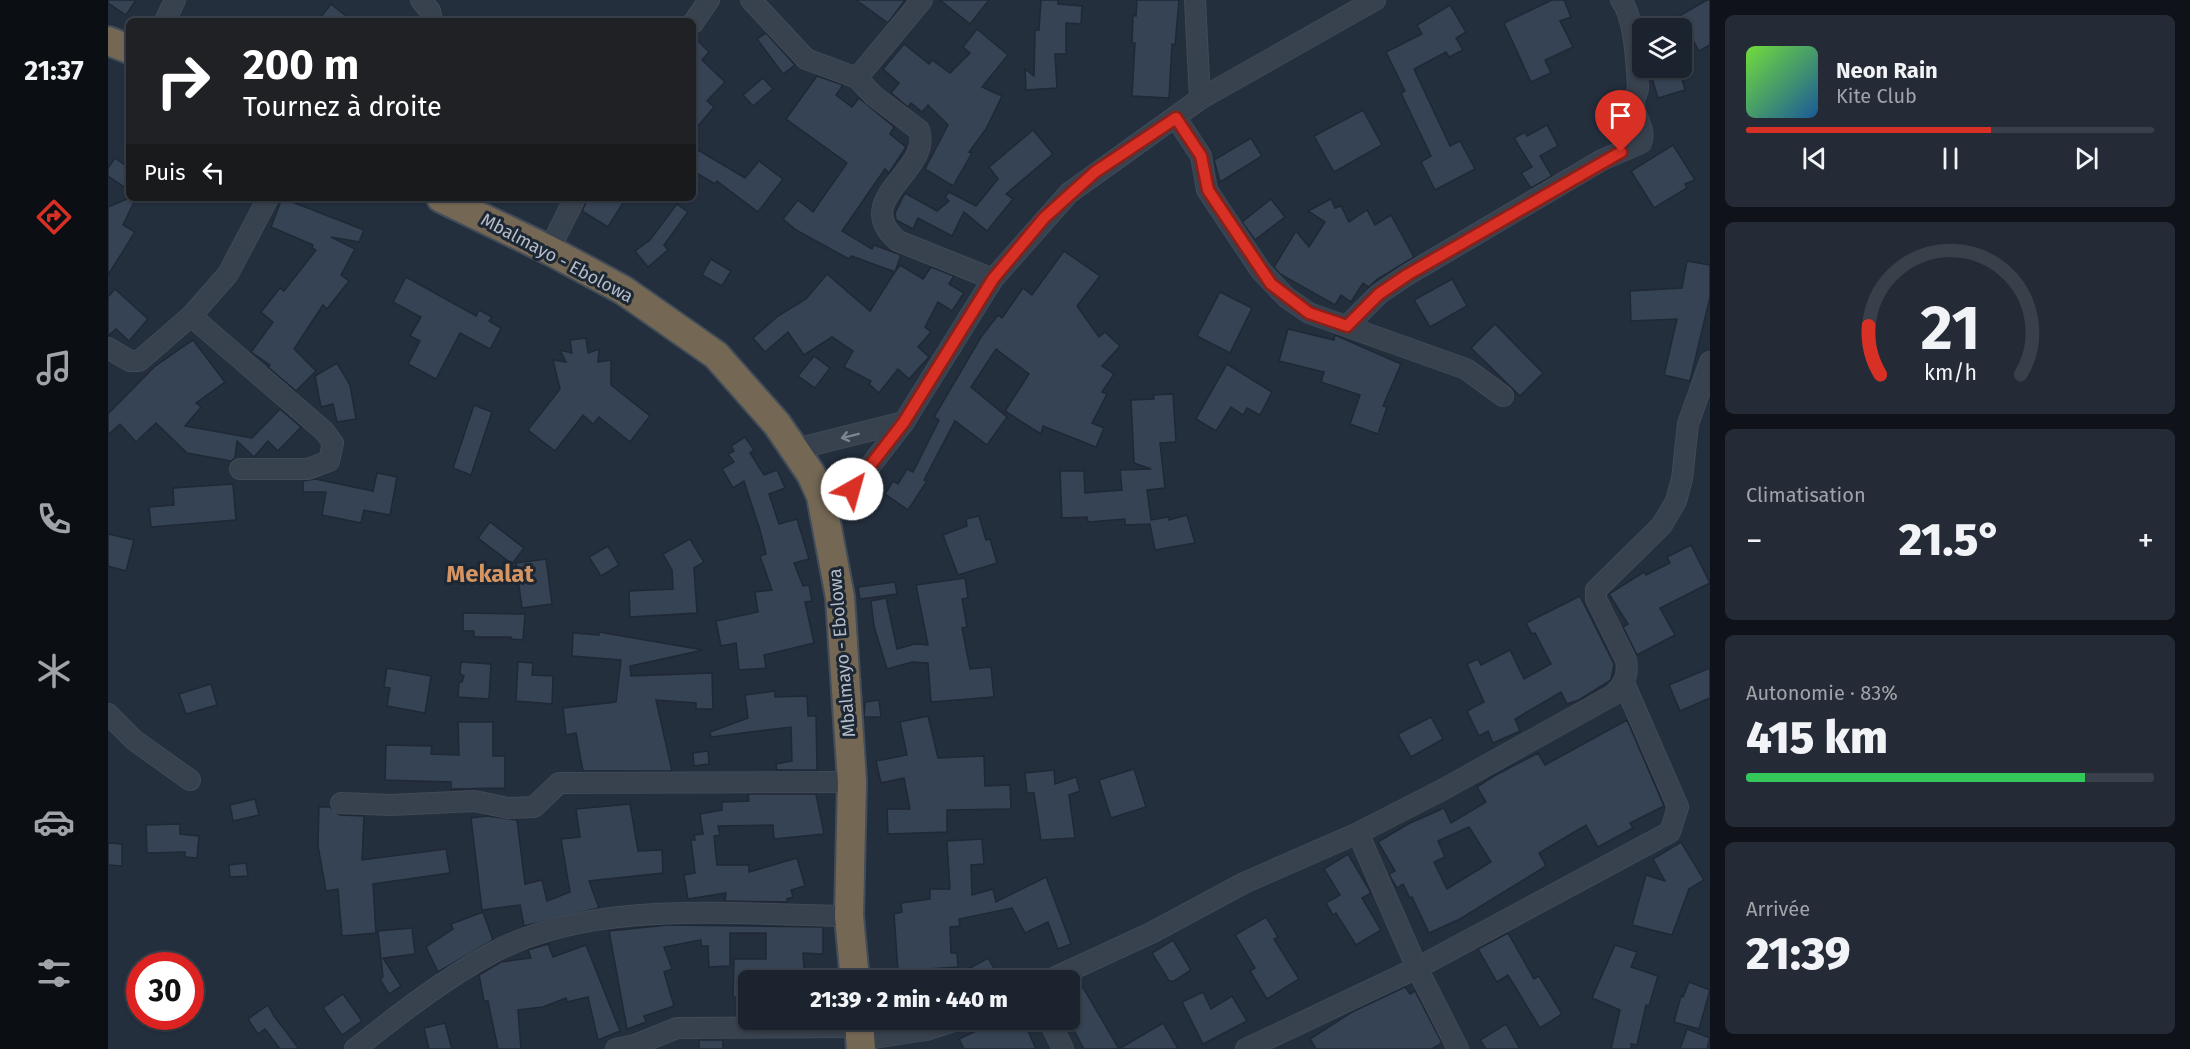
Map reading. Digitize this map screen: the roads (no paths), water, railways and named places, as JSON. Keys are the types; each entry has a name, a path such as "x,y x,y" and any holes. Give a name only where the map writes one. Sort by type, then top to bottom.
{"highway":[{"path":"108,41 126,48"},
{"name":"Mbalmayo - Ebolowa","path":"447,201 549,250 623,290 716,355 796,449 821,496 840,597 852,782 849,916 854,970"}],"street":[{"path":"166,18 174,0"},
{"path":"421,0 430,11 431,18"},
{"path":"696,18 708,0"},
{"path":"751,0 806,59 857,78 874,96 919,130 922,138 921,146 882,206 882,223 888,233 898,241 993,279"},
{"path":"857,78 922,0"},
{"path":"1196,0 1200,99"},
{"path":"827,522 904,422 993,279 1069,193 1095,172 1176,118 1200,99 1375,0"},
{"path":"1347,326 1379,294 1407,275 1602,160 1641,143 1643,135 1634,103 1638,88 1628,8 1621,0"},
{"path":"1176,118 1201,156 1208,190 1271,284 1309,313 1466,369 1503,396"},
{"path":"108,348 130,361 139,361 191,316 237,259 266,201"},
{"path":"549,250 574,201"},
{"path":"191,316 324,431 333,443 329,460 308,469 240,469"},
{"path":"1071,970 1151,933 1244,883 1358,833 1444,789 1613,695 1624,683 1628,670 1626,660 1596,599 1596,590 1662,525 1676,501 1682,479 1688,424 1710,362"},
{"path":"796,449 904,422"},
{"path":"1246,1049 1417,968 1670,832 1678,807 1624,683"},
{"path":"108,714 134,740 190,780"},
{"path":"341,803 391,806 475,801 517,808 534,807 559,783 852,782"},
{"path":"1358,833 1417,968 1458,1049"},
{"path":"355,1049 463,970 495,951 549,931 606,918 652,914 849,916"},
{"path":"616,1049 635,1045 678,1028 860,1034 926,1030"},
{"path":"1054,1030 1063,1049"}],"district":[{"name":"Mekalat","path":"490,574"}]}
